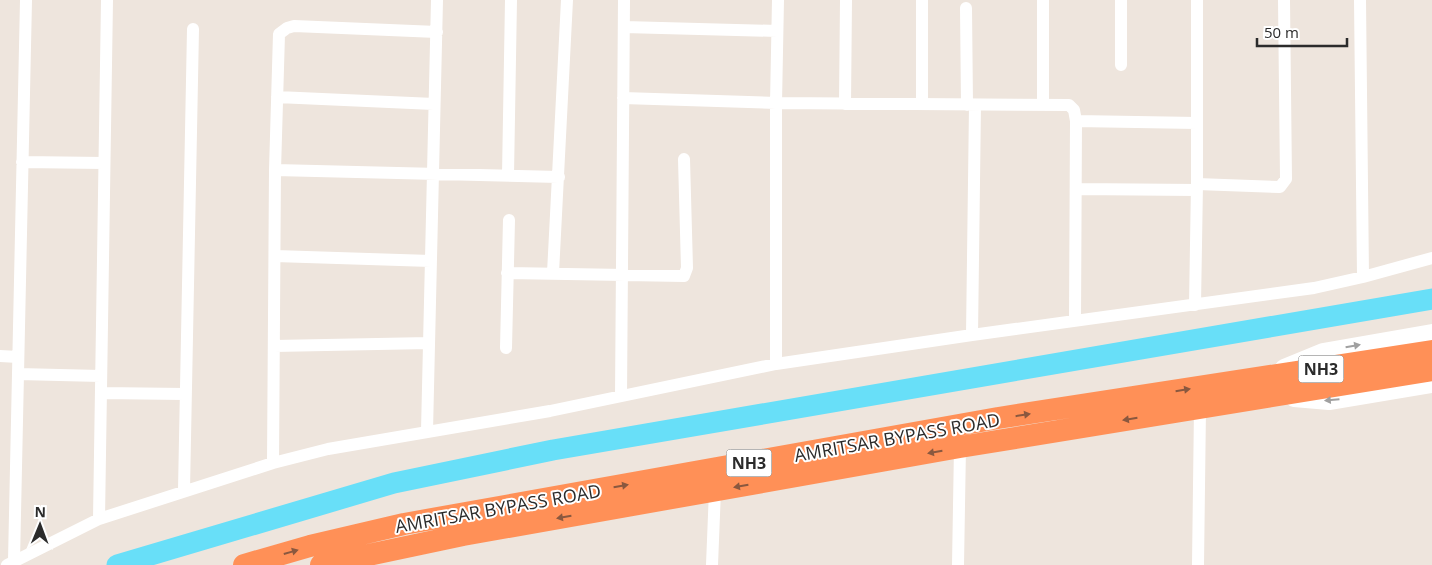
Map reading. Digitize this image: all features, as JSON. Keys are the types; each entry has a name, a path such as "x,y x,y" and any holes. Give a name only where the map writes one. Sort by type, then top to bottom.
{"highway":[{"name":"NH3","path":"1386,368 1432,351"},
{"name":"NH3","path":"1261,387 1386,368 1432,370"},
{"name":"AMRITSAR BYPASS ROAD","path":"321,565 463,535 960,447 1200,408 1261,387"},
{"name":"AMRITSAR BYPASS ROAD","path":"244,565 310,546 404,524 998,418 1261,387"}],"street":[{"path":"26,0 18,374 11,563 99,518 273,462 328,450 427,431 550,411 776,364 972,335 1265,296 1363,277 1432,258"},
{"path":"99,518 107,0"},
{"path":"427,431 437,0"},
{"path":"508,175 511,0"},
{"path":"553,274 567,0"},
{"path":"621,396 624,0"},
{"path":"776,364 778,0"},
{"path":"845,104 846,0"},
{"path":"922,0 922,104"},
{"path":"1043,0 1043,105"},
{"path":"1121,0 1121,65"},
{"path":"1195,305 1197,0"},
{"path":"1076,189 1280,187 1285,183 1284,0"},
{"path":"1360,0 1363,277"},
{"path":"966,8 971,105 972,335"},
{"path":"273,462 275,170 279,34 287,28 294,26 437,32"},
{"path":"624,26 777,31"},
{"path":"184,490 193,29"},
{"path":"277,97 434,104"},
{"path":"623,98 845,104 1069,105 1074,110 1076,121 1076,322"},
{"path":"1076,121 1197,123"},
{"path":"507,273 680,278 686,275 684,159"},
{"path":"22,162 104,164"},
{"path":"275,170 559,177"},
{"path":"506,348 509,220"},
{"path":"275,256 431,261"},
{"path":"1261,387 1323,352 1432,333"},
{"path":"274,346 429,343"},
{"path":"0,356 18,357"},
{"path":"18,374 101,376"},
{"path":"1261,387 1329,401 1432,384"},
{"path":"100,393 185,394"},
{"path":"1198,565 1200,408"},
{"path":"958,565 960,447"},
{"path":"712,565 715,490"}],"waterway":[{"path":"117,565 394,483 553,450 1432,299"}]}
